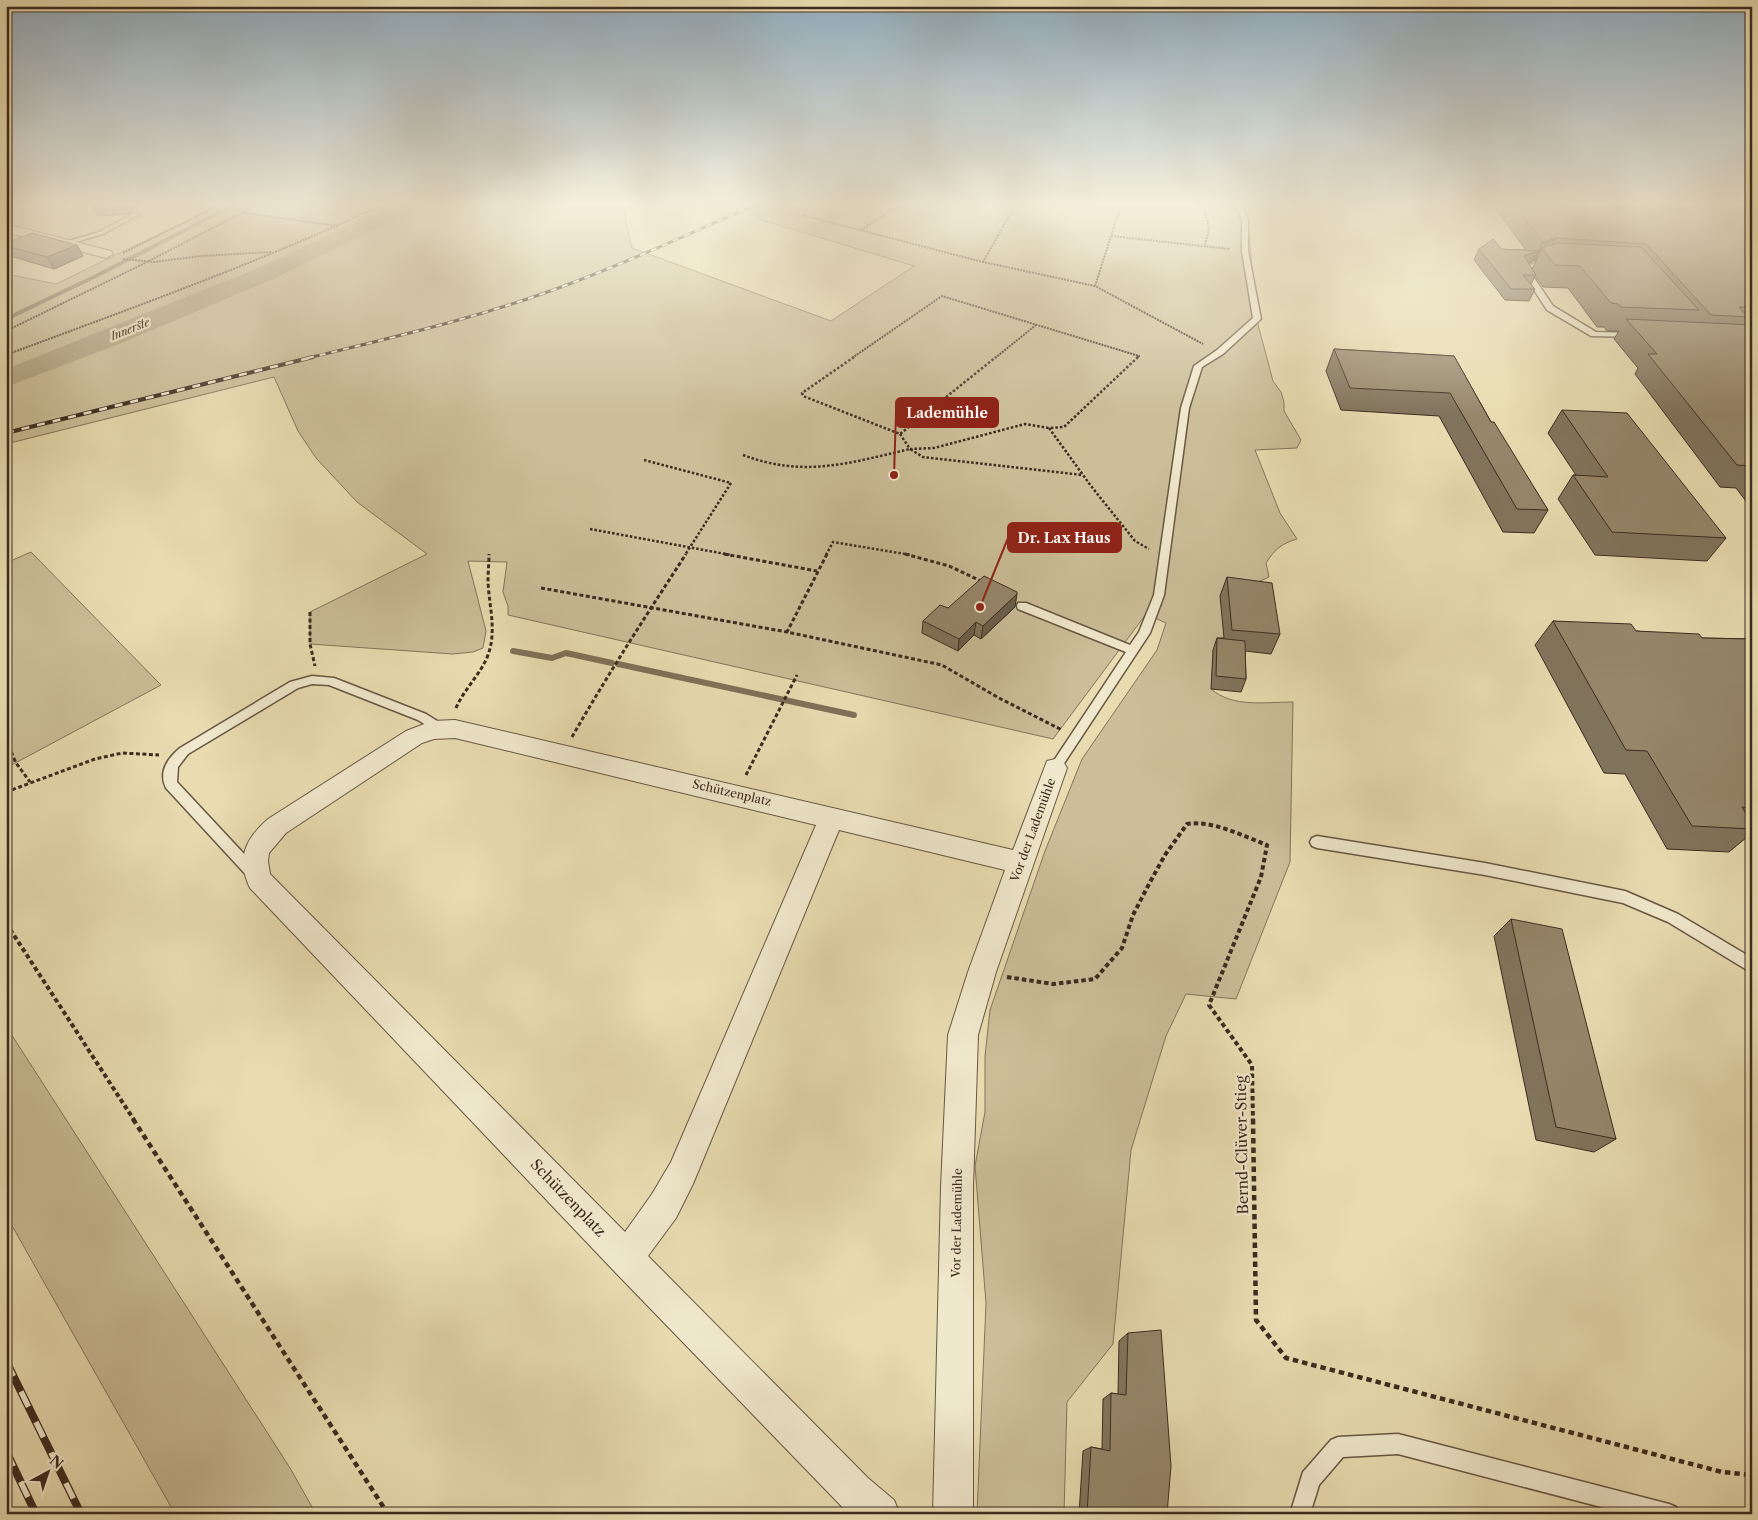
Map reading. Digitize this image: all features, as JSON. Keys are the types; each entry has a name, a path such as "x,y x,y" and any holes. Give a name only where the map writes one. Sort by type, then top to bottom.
{"street":[{"name":"Schützenplatz","path":"446,729 472,731 1021,863"},
{"path":"259,880 253,868 254,858 267,835 275,827 414,737 423,732 446,729"},
{"name":"Vor der Lademühle","path":"953,1514 961,1056 968,1015 982,972 1056,768"},
{"path":"626,1258 664,1206 682,1173 832,817"},
{"name":"Schützenplatz","path":"259,880 847,1485 880,1514"}],"lane":[{"name":"Vor der Lademühle","path":"1056,768 1144,633 1159,595 1185,408 1198,366 1220,352 1256,319 1249,273"},
{"path":"1527,273 1550,308 1594,334 1639,336"},
{"path":"1022,606 1132,650"},
{"path":"259,880 171,784 169,772 177,758 195,743 294,685 312,680 330,682 422,717 446,729"},
{"path":"1317,842 1484,869 1625,897 1646,904 1673,918 1752,966"},
{"path":"1300,1514 1310,1479 1338,1447 1398,1444 1669,1514"}],"path":[{"path":"6,331 126,273"},
{"path":"6,355 118,314 221,273"},
{"path":"1034,273 1095,286 1220,352"},
{"path":"1095,286 1099,273"},
{"path":"743,455 760,463 796,469 830,467 910,449 934,448 1024,424 1049,428 1064,427 1139,356 942,296 802,394 803,396 900,434 910,449 924,457 1083,475"},
{"path":"900,434 1036,325"},
{"path":"1049,428 1135,541 1164,558"},
{"path":"566,754 578,725 731,483 644,460"},
{"path":"590,529 818,571"},
{"path":"787,632 832,542 893,551 969,573 984,582"},
{"path":"446,729 458,703 488,657 493,636 494,619 488,581 489,554"},
{"path":"541,588 787,632 942,665 999,698 1076,737"},
{"path":"310,612 310,644"},
{"path":"736,795 797,676"},
{"path":"6,740 16,764 30,782"},
{"path":"6,792 96,759 122,753 144,753 177,758"},
{"name":"Bernd-Clüver-Stieg","path":"982,972 1053,984 1094,979 1122,948 1133,915 1149,884 1165,855 1187,824 1196,823 1230,831 1267,845 1260,877 1209,1005 1252,1065 1256,1320 1286,1358 1722,1472 1752,1475"},
{"path":"6,923 388,1514"}],"shaded area":[{"path":"79,273 700,273 831,321 904,273 1252,273 1256,317 1273,381 1281,392 1284,411 1301,440 1297,448 1255,450 1280,513 1297,539 1279,548 1269,558 1266,563 1269,577 1249,586 1211,689 1229,699 1250,703 1293,702 1290,862 1236,999 1186,994 1166,1036 1131,1150 1113,1344 1067,1402 1064,1514 977,1514 986,1303 975,1166 985,1112 985,1056 990,1010 1045,851 1082,759 1157,650 1166,623 1146,614 1053,739 508,615 508,606 503,592 507,562 468,561 486,631 483,648 473,652 453,654 310,644 310,612 427,554 357,502 316,458 298,431 274,377 6,444 6,274 56,284"},
{"path":"31,552 161,685 6,768 6,563"},
{"path":"6,1026 290,1468 316,1514 175,1514 6,1215"}],"building":[{"path":"1498,273 1535,273 1536,275 1523,275 1535,289 1511,289"},
{"path":"1586,273 1665,273 1699,310 1621,307 1618,304 1611,303"},
{"path":"1672,273 1752,273 1752,307 1739,307 1748,317 1711,315"},
{"path":"1626,319 1752,325 1752,466 1737,465 1648,354 1657,354"},
{"path":"1334,349 1454,356 1491,422 1494,422 1548,510 1517,509 1450,393 1350,388"},
{"path":"1562,410 1627,413 1726,538 1612,532 1573,475 1608,477"},
{"path":"984,576 1017,592 1017,594 983,626 976,622 959,639 923,621 940,605 948,608"},
{"path":"1227,577 1272,583 1280,634 1232,630"},
{"path":"1553,621 1631,624 1636,631 1699,634 1702,638 1752,639 1752,808 1742,807 1752,823 1752,829 1692,826 1647,751 1626,750"},
{"path":"1217,638 1245,641 1246,679 1216,676"},
{"path":"1511,919 1562,929 1616,1139 1556,1127"},
{"path":"1161,1330 1171,1466 1167,1514 1087,1514 1091,1447 1110,1451 1111,1393 1126,1395 1128,1333"}],"waterway":[{"path":"6,319 102,273"},
{"name":"Innerste","path":"6,379 267,273"},
{"path":"513,651 552,658 566,653 612,663"},
{"path":"618,664 854,715"}],"railway":[{"path":"308,358 478,315 597,273"},
{"path":"6,433 313,357"},
{"path":"6,1361 81,1514"},
{"path":"6,1451 36,1514"}],"place":[{"name":"Lademühle","path":"894,475"},
{"name":"Dr. Lax Haus","path":"980,607"}]}
